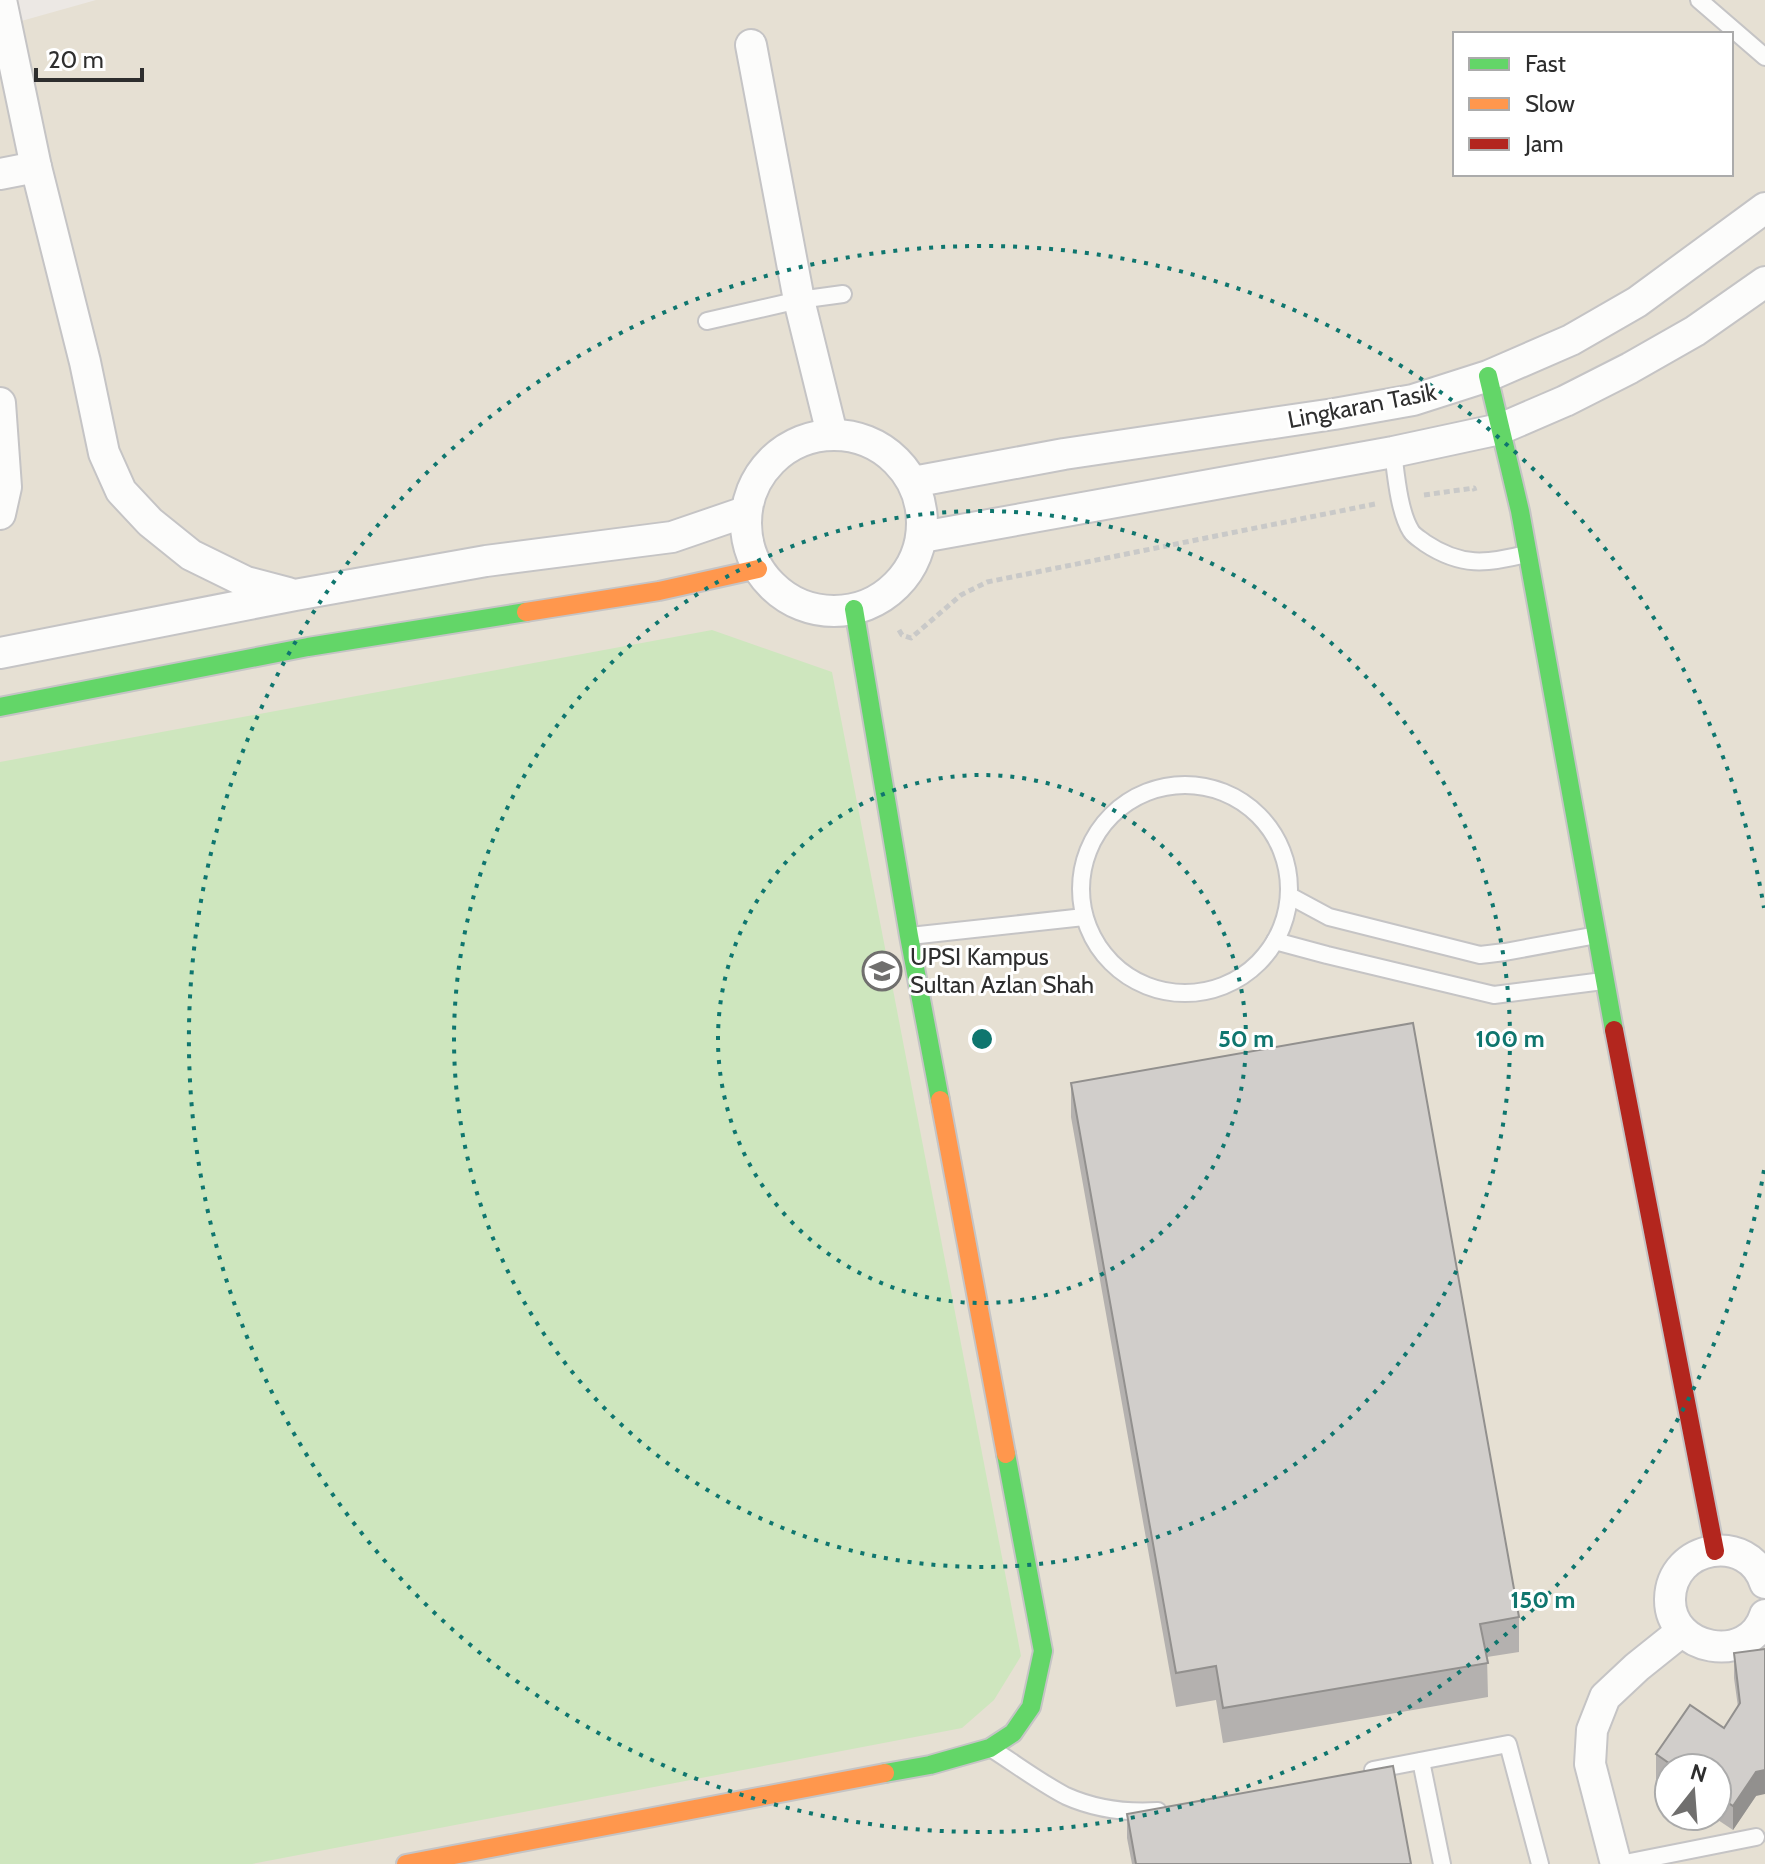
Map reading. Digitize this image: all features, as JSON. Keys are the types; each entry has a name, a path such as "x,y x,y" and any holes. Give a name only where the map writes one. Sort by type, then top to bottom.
{"street":[{"path":"1,0 36,167 85,362 104,453 121,491 150,522 191,555 246,582 295,595"},
{"path":"751,45 799,300 832,434"},
{"path":"0,174 36,167"},
{"name":"Lingkaran Tasik","path":"913,482 1064,454 1413,400 1488,376 1571,340 1637,302 1765,208"},
{"path":"922,537 1393,452 1500,429 1630,368 1695,331 1765,282"},
{"path":"1488,376 1520,511 1605,980 1715,1551"},
{"path":"0,403 6,487 0,514"},
{"path":"832,434 857,437 879,447 899,462 913,482 923,518 922,537 914,562 899,583 866,604 826,611 799,604 776,589 758,569 747,541 745,512 755,482 774,456 802,440 832,434"},
{"path":"0,653 486,561 672,537 745,512"},
{"path":"0,707 308,647 659,591 758,569"},
{"path":"406,1864 930,1765 990,1748 1013,1733 1031,1707 1043,1651 909,936 866,604"},
{"path":"1765,1583 1753,1563 1739,1554 1724,1550 1707,1551 1692,1558 1680,1569 1672,1584 1670,1600 1673,1616 1682,1631 1709,1647 1740,1644 1753,1635 1765,1615"},
{"path":"1618,1864 1590,1764 1592,1730 1605,1697 1682,1631"}],"lane":[{"path":"1699,0 1765,57"},
{"path":"707,321 799,300 843,294"},
{"path":"1393,452 1400,499 1411,533 1437,551 1467,561 1493,562 1528,554"},
{"path":"1193,785 1225,793 1254,810 1275,834 1287,864 1290,896 1283,928 1266,955 1242,976 1213,989 1181,993 1149,986 1120,971 1098,946 1084,917 1080,884 1087,851 1104,822 1129,801 1160,788 1193,785"},
{"path":"1290,896 1329,917 1480,955 1597,935"},
{"path":"909,936 1084,917"},
{"path":"1275,941 1494,995 1605,980"},
{"path":"1362,1772 1508,1744 1540,1864"},
{"path":"990,1748 1067,1796 1100,1808 1169,1811"},
{"path":"1421,1761 1442,1864"},
{"path":"1618,1864 1756,1837"}],"path":[{"path":"866,604 902,635 911,638 961,595 987,582 1400,499 1474,488 1478,502"}],"shaded area":[{"name":"UPSI Kampus Sultan Azlan Shah","path":"96,0 1765,0 1765,1864 0,1864 0,27"}],"green space":[{"path":"712,630 832,672 1021,1656 994,1700 962,1728 252,1864 0,1864 0,762"}],"building":[{"path":"1413,1023 1519,1617 1480,1624 1488,1663 1223,1708 1216,1666 1176,1673 1071,1083"},
{"path":"1765,1649 1765,1770 1756,1772 1733,1806 1733,1752 1657,1752 1690,1705 1724,1728 1740,1703 1734,1653"},
{"path":"1393,1766 1411,1864 1136,1864 1127,1814"}],"traffic: fast":[{"path":"1488,376 1520,511 1614,1030"},
{"path":"854,609 940,1100"},
{"path":"0,707 308,647 526,612"},
{"path":"885,1773 930,1765 990,1748 1013,1733 1031,1707 1043,1651 1006,1454"}],"traffic: slow":[{"path":"526,612 659,591 758,569"},
{"path":"940,1100 1006,1454"},
{"path":"406,1864 885,1773"}],"traffic: jam":[{"path":"1614,1030 1715,1551"}],"place":[{"name":"UPSI Kampus Sultan Azlan Shah","path":"882,971"}]}
